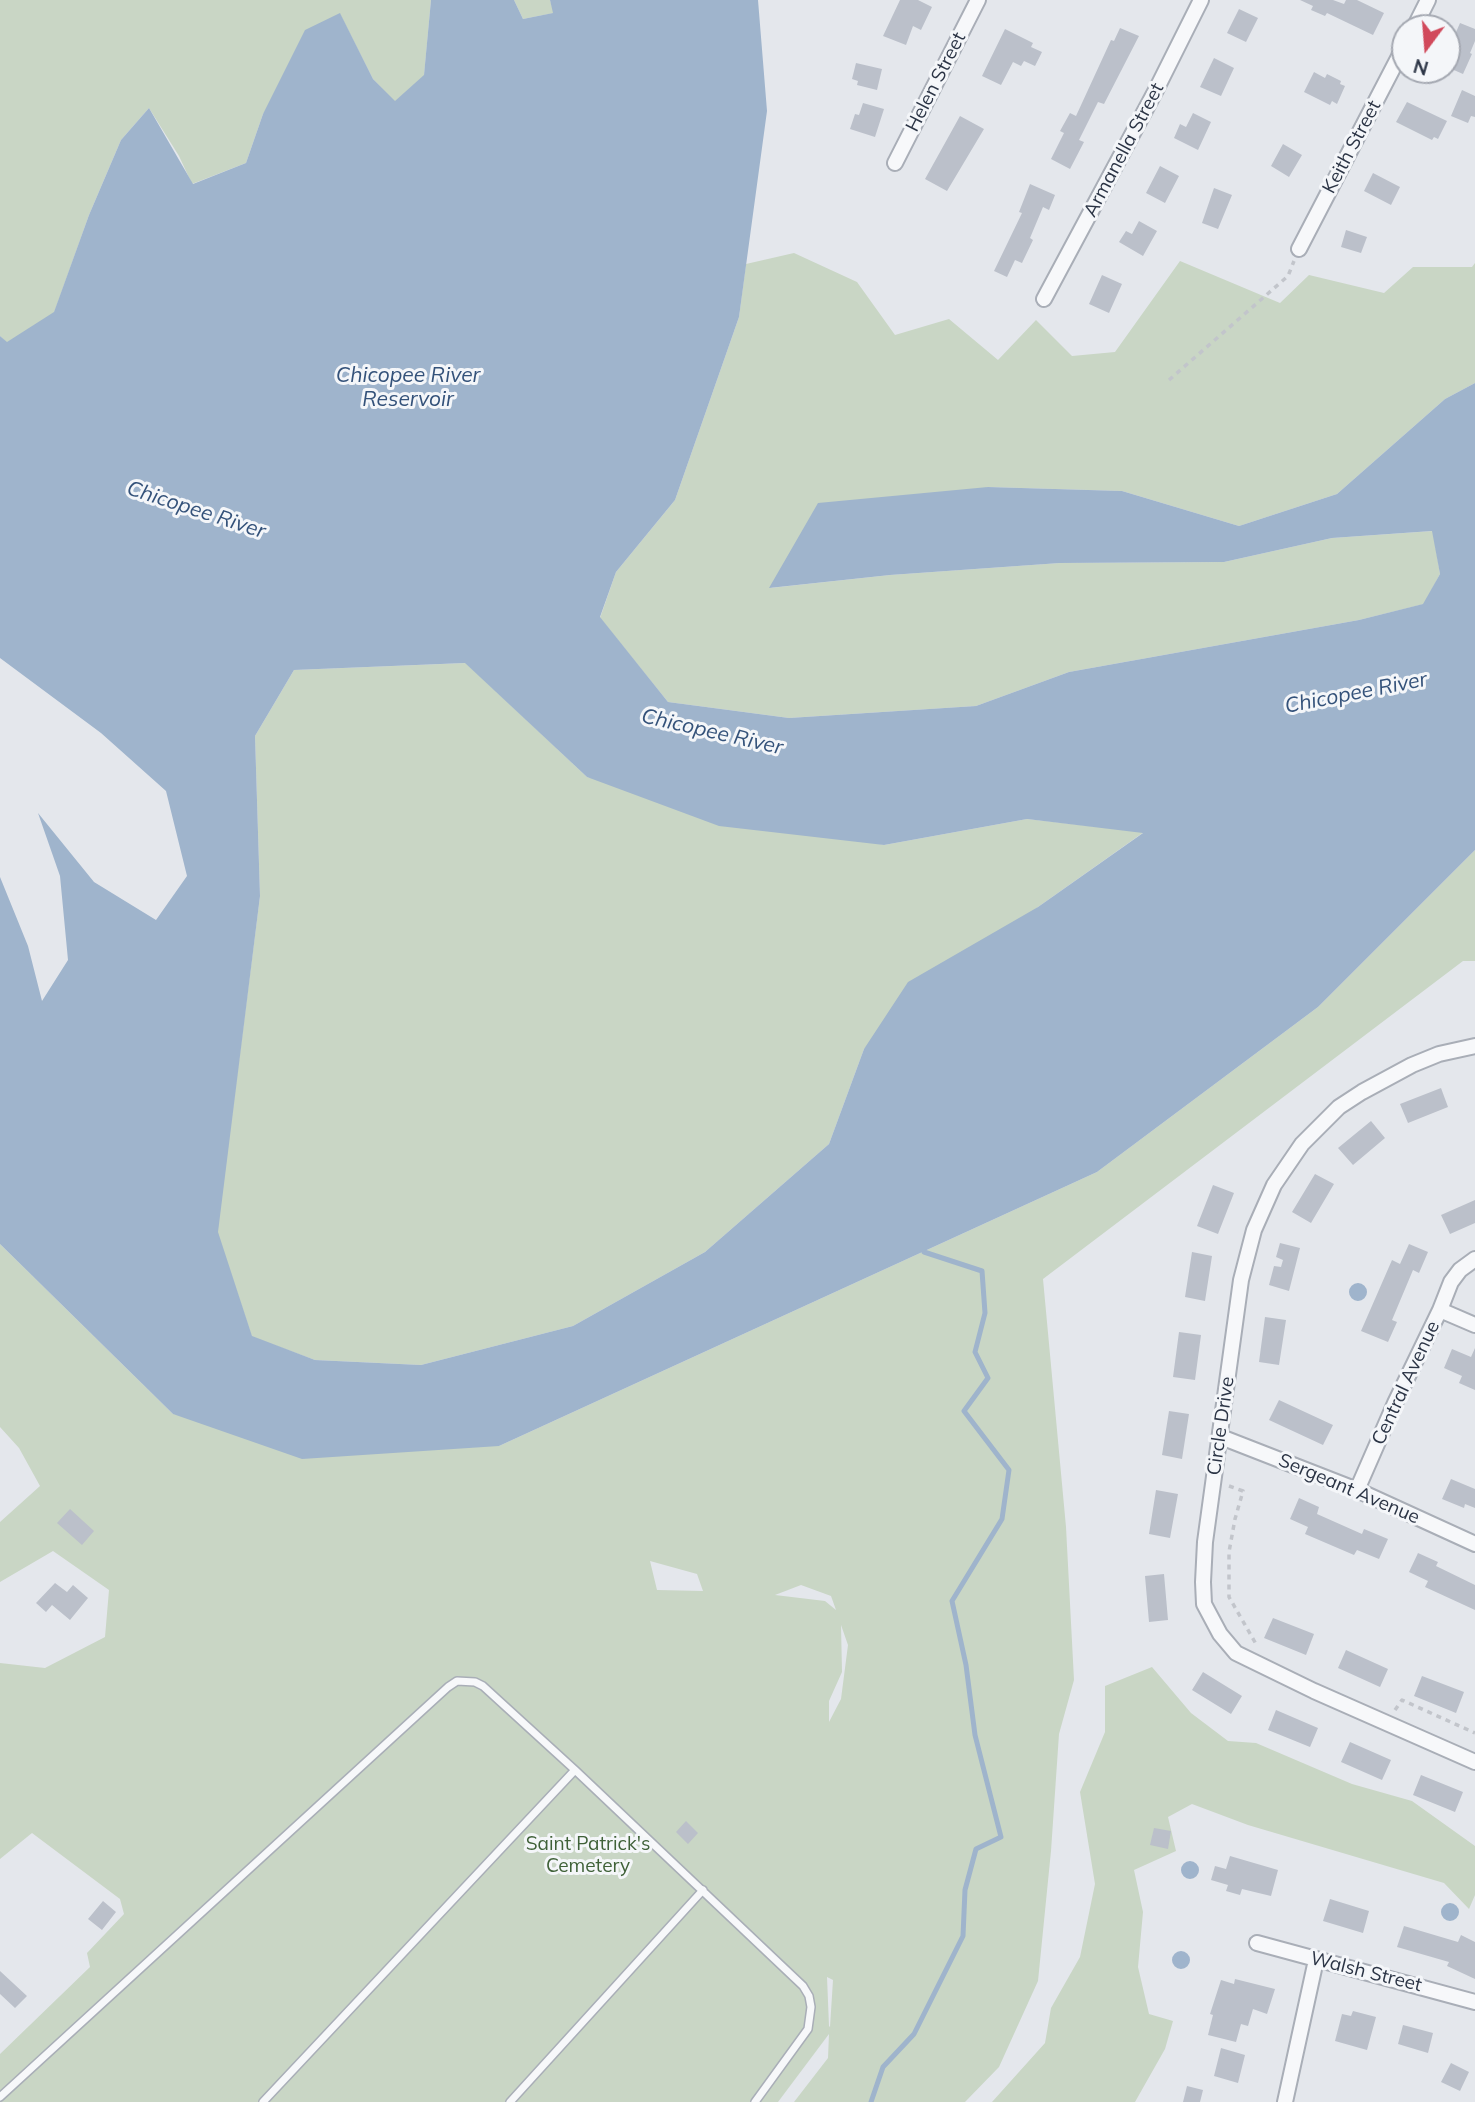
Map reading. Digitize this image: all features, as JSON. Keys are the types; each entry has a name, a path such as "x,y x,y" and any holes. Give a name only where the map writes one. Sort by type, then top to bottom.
{"street":[{"name":"Helen Street","path":"895,163 978,0"},
{"name":"Armanella Street","path":"1044,299 1201,0"},
{"name":"Keith Street","path":"1299,249 1391,73"},
{"name":"Circle Drive","path":"1475,1046 1439,1054 1421,1062 1362,1092 1318,1125 1287,1164 1263,1207 1247,1253 1235,1321 1205,1542 1203,1582 1205,1604 1220,1634 1236,1653 1314,1691 1475,1762"},
{"path":"1440,1310 1455,1276 1475,1259"},
{"name":"Central Avenue","path":"1357,1490 1440,1310 1475,1325"},
{"name":"Sergeant Avenue","path":"1221,1437 1357,1490 1475,1544"},
{"name":"Walsh Street","path":"1257,1943 1475,2002"},
{"path":"1285,2102 1315,1960"}],"lane":[{"path":"0,2097 457,1681 475,1682 483,1686 803,1986 809,1996 811,2018 808,2029 755,2102"},
{"path":"262,2102 575,1770"},
{"path":"510,2102 703,1890"}],"path":[{"path":"1170,380 1288,276 1299,249"},
{"path":"1225,1480 1230,1487 1243,1491 1229,1552 1228,1597 1261,1653"},
{"path":"1389,1712 1395,1711 1402,1700 1475,1733"}],"green space":[{"path":"0,0 431,0 424,76 395,102 373,79 340,14 263,114 246,163 192,184 179,156 149,108 121,140 89,215 54,313 7,343 0,336"},
{"path":"514,0 550,0 554,13 523,19"},
{"path":"794,253 857,282 895,335 949,319 998,360 1036,320 1072,356 1115,352 1180,261 1280,303 1309,275 1384,293 1413,267 1472,267 1475,263 1475,383 1445,399 1337,494 1239,526 1122,491 988,487 770,588 890,575 1060,563 1224,562 1332,538 1433,531 1440,574 1424,604 1359,620 1069,672 976,706 789,718 668,702 600,618 616,572 675,500 739,317 746,264"},
{"path":"466,663 587,777 884,845 1027,819 1144,832 1038,907 864,1049 829,1144 705,1252 573,1326 421,1365 315,1360 252,1337 217,1232 260,896 255,736 294,670"},
{"name":"Saint Patrick's Cemetery","path":"1475,850 1475,961 1463,961 1043,1279 1066,1527 1074,1680 1059,1734 1038,1981 999,2067 965,2102 794,2102 828,2058 829,2034 778,2102 0,2102 0,2054 90,1967 87,1953 124,1914 120,1899 32,1833 0,1859 0,1663 45,1668 105,1637 109,1590 53,1551 0,1582 0,1522 40,1486 19,1448 0,1427 0,1244 173,1414 499,1446 1097,1172 1318,1007","holes":["650,1561 697,1574 703,1591 657,1590","801,1585 831,1596 836,1610 825,1601 775,1595","841,1625 848,1645 841,1699 829,1722 829,1701 842,1672","827,1977 833,1980 829,2026"]},
{"path":"1152,1667 1191,1713 1228,1741 1256,1743 1352,1784 1412,1801 1475,1846 1475,1895 1469,1909 1444,1883 1248,1825 1192,1804 1168,1817 1176,1851 1134,1870 1143,1912 1138,1967 1149,2014 1173,2021 1165,2049 1135,2102 992,2102 1045,2043 1051,2008 1080,1957 1095,1884 1080,1792 1105,1732 1105,1686"}],"water":[{"name":"Chicopee River Reservoir","path":"431,0 514,0 523,19 553,13 550,0 758,0 767,111 739,317 675,500 616,572 600,617 668,702 789,718 976,706 1069,672 1359,620 1423,604 1440,574 1432,531 1332,538 1224,562 1060,563 890,575 769,588 818,503 988,487 1122,491 1239,526 1337,494 1445,399 1475,383 1475,850 1318,1007 1097,1172 499,1446 302,1459 173,1414 0,1244 0,877 28,946 42,1001 68,960 60,876 38,813 94,882 156,920 187,876 166,791 101,733 0,658 0,336 7,342 54,312 89,215 121,140 149,108 193,184 246,163 263,114 305,30 340,13 373,79 395,101 424,75","holes":["465,663 587,777 719,826 884,845 1027,819 1143,833 1038,907 908,982 864,1049 829,1144 705,1252 573,1326 421,1365 315,1360 252,1336 218,1232 260,896 255,736 294,670"]},
{"path":"1354,1283 1362,1283 1367,1292 1365,1299 1354,1301 1349,1296 1349,1288"},
{"path":"1186,1861 1194,1861 1199,1870 1197,1877 1186,1879 1181,1874 1181,1866"},
{"path":"1446,1903 1454,1903 1459,1912 1457,1919 1446,1921 1441,1916 1441,1908"},
{"path":"1177,1951 1185,1951 1190,1960 1188,1967 1177,1969 1172,1964 1172,1956"}],"building":[{"path":"900,0 918,0 932,7 921,30 913,26 906,45 883,36"},
{"path":"1300,0 1333,0 1344,4 1346,0 1357,0 1384,13 1373,35 1327,13 1325,16 1311,10 1313,6"},
{"path":"1239,9 1258,18 1246,42 1227,33"},
{"path":"1461,23 1475,29 1475,41 1470,53 1472,54 1463,74"},
{"path":"1120,28 1139,36 1104,104 1098,102 1079,140 1084,142 1070,169 1051,159 1064,133 1060,131 1070,113 1076,116 1111,40 1114,41"},
{"path":"1005,29 1033,43 1031,47 1042,52 1035,66 1024,61 1021,66 1013,62 1001,85 982,76"},
{"path":"1214,58 1234,68 1221,96 1200,87"},
{"path":"856,63 882,69 877,90 857,85 858,81 852,79"},
{"path":"1314,72 1325,78 1327,74 1345,86 1337,104 1332,101 1330,105 1304,92"},
{"path":"1462,90 1475,96 1475,117 1471,116 1468,123 1451,116"},
{"path":"1407,102 1447,121 1438,139 1434,137 1432,140 1396,122"},
{"path":"863,103 884,109 875,137 850,129 855,114 859,115"},
{"path":"1193,113 1211,122 1198,150 1174,138 1180,124 1186,127"},
{"path":"960,116 984,129 947,191 925,179"},
{"path":"1283,144 1302,155 1289,177 1271,166"},
{"path":"1160,166 1179,176 1165,203 1146,193"},
{"path":"1373,173 1400,187 1391,205 1364,191"},
{"path":"1030,184 1055,195 1049,210 1043,207 1030,238 1033,240 1022,263 1015,260 1007,277 994,271 1022,213 1019,212"},
{"path":"1214,188 1232,195 1218,229 1202,223"},
{"path":"1139,221 1157,231 1143,256 1119,242 1126,231 1132,234"},
{"path":"1346,230 1367,237 1361,253 1341,247"},
{"path":"1102,275 1122,284 1109,313 1089,304"},
{"path":"1441,1088 1448,1107 1408,1123 1400,1104"},
{"path":"1371,1121 1385,1138 1353,1165 1338,1148"},
{"path":"1315,1174 1334,1184 1311,1223 1292,1212"},
{"path":"1213,1185 1234,1193 1218,1234 1197,1226"},
{"path":"1475,1200 1475,1223 1450,1234 1441,1215"},
{"path":"1280,1243 1300,1248 1289,1291 1269,1285 1274,1266 1281,1267 1283,1260 1276,1257"},
{"path":"1409,1244 1428,1252 1419,1273 1413,1270 1392,1320 1397,1322 1388,1342 1361,1331 1392,1260 1400,1264"},
{"path":"1192,1252 1212,1256 1205,1301 1185,1297"},
{"path":"1265,1317 1286,1320 1279,1365 1259,1362"},
{"path":"1179,1332 1201,1335 1195,1380 1173,1377"},
{"path":"1475,1348 1475,1390 1459,1383 1462,1376 1444,1368 1452,1349 1471,1357"},
{"path":"1279,1400 1333,1425 1323,1445 1269,1420"},
{"path":"1169,1411 1189,1414 1182,1459 1162,1455"},
{"path":"1451,1479 1475,1489 1475,1508 1465,1504 1464,1508 1442,1499"},
{"path":"1156,1490 1178,1494 1170,1538 1149,1534"},
{"path":"1299,1498 1319,1507 1317,1514 1362,1534 1364,1529 1388,1539 1379,1559 1357,1550 1354,1555 1305,1534 1308,1527 1290,1519"},
{"path":"70,1509 94,1531 82,1545 57,1523"},
{"path":"1418,1553 1438,1562 1436,1566 1475,1585 1475,1610 1425,1587 1428,1581 1409,1572"},
{"path":"1164,1574 1168,1620 1149,1622 1145,1576"},
{"path":"55,1583 67,1592 73,1585 88,1598 70,1620 52,1605 46,1612 36,1603"},
{"path":"1273,1618 1314,1634 1306,1655 1264,1638"},
{"path":"1346,1650 1388,1669 1380,1687 1338,1668"},
{"path":"1203,1672 1242,1696 1231,1714 1192,1690"},
{"path":"1422,1676 1464,1692 1456,1713 1414,1696"},
{"path":"1276,1710 1318,1728 1310,1747 1268,1730"},
{"path":"1350,1742 1391,1760 1382,1780 1341,1762"},
{"path":"1421,1775 1463,1792 1455,1812 1413,1795"},
{"path":"686,1821 698,1833 688,1844 676,1832"},
{"path":"1154,1828 1171,1831 1168,1849 1150,1845"},
{"path":"1230,1856 1278,1870 1271,1896 1242,1889 1240,1895 1226,1891 1228,1885 1211,1880 1215,1866 1226,1869"},
{"path":"1330,1899 1369,1911 1363,1933 1323,1921"},
{"path":"103,1901 116,1912 102,1930 88,1919"},
{"path":"1404,1926 1458,1942 1461,1935 1475,1942 1475,1979 1447,1966 1449,1962 1397,1947"},
{"path":"0,1971 27,1996 15,2008 0,1994"},
{"path":"1235,1979 1275,1989 1267,2014 1253,2009 1248,2026 1241,2024 1236,2042 1208,2035 1213,2015 1210,2014 1221,1980 1234,1984"},
{"path":"1353,2011 1376,2017 1367,2050 1335,2041 1342,2014 1351,2016"},
{"path":"1403,2025 1433,2033 1428,2053 1398,2044"},
{"path":"1221,2048 1245,2055 1238,2083 1214,2076"},
{"path":"1451,2063 1469,2072 1460,2091 1441,2082"},
{"path":"1187,2086 1203,2090 1200,2102 1183,2102"}],"waterway":[{"path":"871,2102 883,2067 914,2034 963,1936 965,1890 976,1849 1001,1837 975,1735 966,1665 952,1601 1002,1519 1009,1470 964,1411 988,1378 975,1352 985,1313 982,1271 924,1252"}],"water label":[{"name":"Chicopee River","path":"196,510"},
{"name":"Chicopee River","path":"1356,693"},
{"name":"Chicopee River","path":"712,732"}]}
